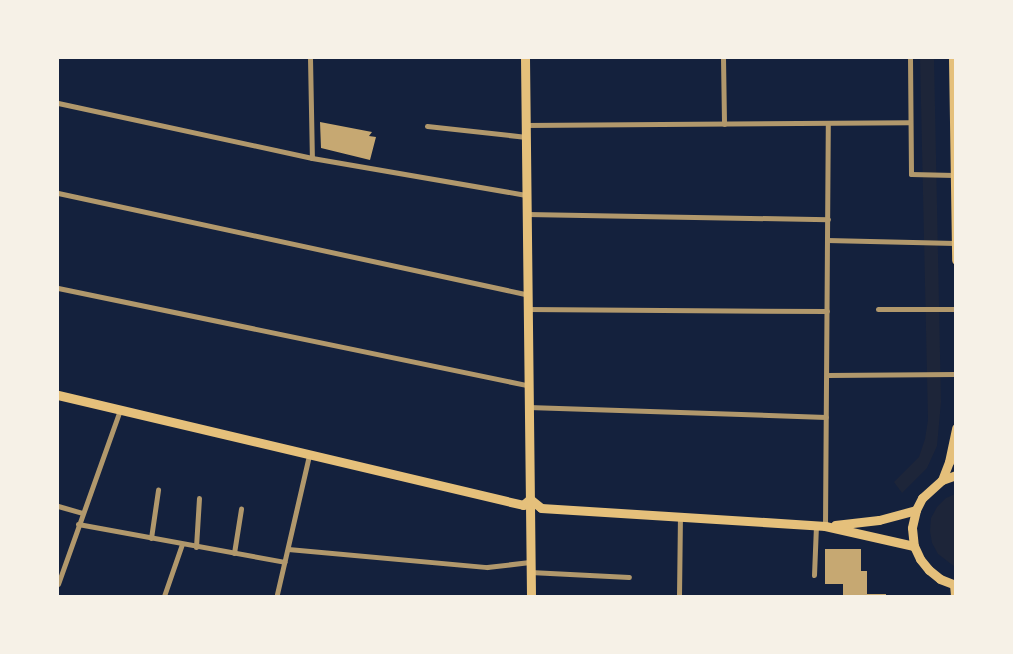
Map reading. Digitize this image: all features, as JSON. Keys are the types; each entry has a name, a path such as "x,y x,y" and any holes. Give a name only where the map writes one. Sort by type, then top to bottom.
{"main road":[{"path":"525,58 530,596"},
{"path":"953,58 956,260"},
{"path":"58,395 523,505 530,499"},
{"path":"942,480 949,462 956,428"},
{"path":"955,596 955,584 940,579 920,559 914,546 912,528 916,510 930,488 942,480 956,475"},
{"path":"530,499 541,508 821,526 914,546"},
{"path":"821,526 879,520 916,510"}],"street":[{"path":"310,58 312,158"},
{"path":"723,58 724,124"},
{"path":"910,58 911,174 954,175"},
{"path":"58,103 312,158 526,195"},
{"path":"526,125 910,122"},
{"path":"814,574 821,526 826,416 828,123"},
{"path":"427,126 526,137"},
{"path":"58,193 527,294"},
{"path":"526,214 828,219"},
{"path":"828,240 955,243"},
{"path":"58,288 528,385"},
{"path":"527,309 827,311"},
{"path":"878,309 956,309"},
{"path":"826,375 956,374"},
{"path":"528,407 826,416"},
{"path":"58,584 120,410"},
{"path":"277,594 309,455"},
{"path":"151,538 158,490"},
{"path":"196,547 200,498"},
{"path":"58,506 82,513"},
{"path":"234,553 241,509"},
{"path":"679,596 680,516"},
{"path":"78,524 285,562"},
{"path":"164,596 182,544"},
{"path":"288,549 487,568 530,567 629,577"},
{"path":"58,562 64,564"}],"shaded area":[{"path":"920,58 934,58 941,402 937,446 927,468 902,493 894,482 919,457 925,439 928,420"},
{"path":"955,494 955,567 938,554 932,543 930,531 931,518 937,507 946,498"}],"building":[{"path":"320,122 372,132 369,136 376,137 370,160 321,148"},
{"path":"825,549 861,549 861,571 867,571 867,594 886,594 886,596 843,596 843,584 825,584"}]}
